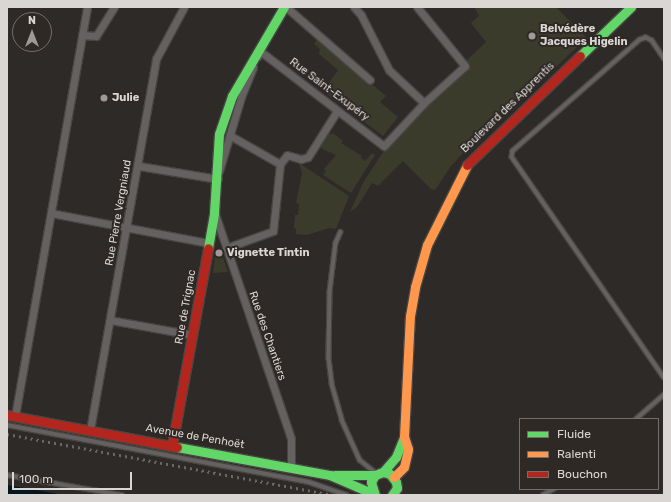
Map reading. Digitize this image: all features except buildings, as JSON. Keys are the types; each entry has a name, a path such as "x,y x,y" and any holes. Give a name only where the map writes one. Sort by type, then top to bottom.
{"main road":[{"name":"Rue de Trignac","path":"172,445 214,213 218,176 219,134 226,111 239,83 260,51 285,7"},
{"name":"Boulevard des Apprentis","path":"394,477 404,467 408,448 404,437 410,316 415,288 427,246 454,187 464,169 479,151 631,7"},
{"name":"Avenue de Penhoët","path":"11,416 330,475 375,495"},
{"path":"375,495 371,486 378,474 396,457 404,437"},
{"path":"330,475 378,474 394,477 395,493"}],"street":[{"path":"11,416 51,214 87,7"},
{"path":"82,35 96,36 114,7"},
{"name":"Rue Pierre Vergniaud","path":"90,430 139,166 156,59 184,7"},
{"path":"285,7 370,80"},
{"path":"354,7 361,15 390,70 424,103 465,66 417,7"},
{"name":"Rue Saint-Exupéry","path":"260,51 384,146 424,103"},
{"name":"Rue de Trignac","path":"218,176 231,136 241,97 260,51"},
{"path":"226,248 273,231 280,164 283,157 287,155 301,159 308,157 337,111"},
{"path":"231,136 280,164"},
{"path":"139,166 218,176"},
{"name":"Rue des Chantiers","path":"214,213 291,439 291,467"},
{"path":"51,214 209,243"},
{"path":"110,320 193,334"}],"lane":[{"path":"664,59 652,41 646,38 640,40 513,151 512,157 664,377"},
{"path":"341,232 336,243 332,276 329,358 336,401 361,463 378,474"},
{"path":"637,418 664,395"},
{"path":"7,426 309,482 347,495"},
{"path":"7,475 122,495"},
{"path":"543,495 553,492"}],"green space":[{"path":"474,7 556,7 587,38 469,147 451,166 435,190 431,189 403,161 378,186 372,183 357,207 350,212 363,183 381,155 420,111 467,69 467,60 486,42 471,23 479,16"},
{"path":"318,38 326,45 324,48 328,47 386,96 380,102 398,117 383,136 323,91 338,70 319,54 320,49 314,44"},
{"path":"327,132 331,135 333,133 343,141 341,143 362,156 361,158 365,161 372,153 375,155 351,193 323,175 326,171 324,169 336,155 318,147"},
{"path":"299,163 349,196 336,229 329,228 307,235 296,234 296,229 294,228 295,215 298,215 299,204 296,203 302,173"},
{"path":"222,255 228,272 213,273 215,257"}],"water":[{"path":"7,485 64,495 7,495"}],"railway":[{"path":"7,434 333,495"}],"traffic: fast":[{"path":"208,248 214,213 219,134 232,96 284,7"},
{"path":"580,56 631,7"},
{"path":"383,472 396,457 404,437"},
{"path":"177,447 330,475 374,494"},
{"path":"375,495 371,482 375,475 383,472 390,474 396,482 397,488 392,495"},
{"path":"335,475 375,475"}],"traffic: slow":[{"path":"394,477 404,467 408,449 404,437 410,316 415,287 427,245 467,165"}],"traffic: jam":[{"path":"467,165 580,56"},
{"path":"172,445 208,248"},
{"path":"7,415 177,447"}],"place":[{"name":"Belvédère Jacques Higelin","path":"532,36"},
{"name":"Julie","path":"104,98"},
{"name":"Vignette Tintin","path":"219,253"}]}
